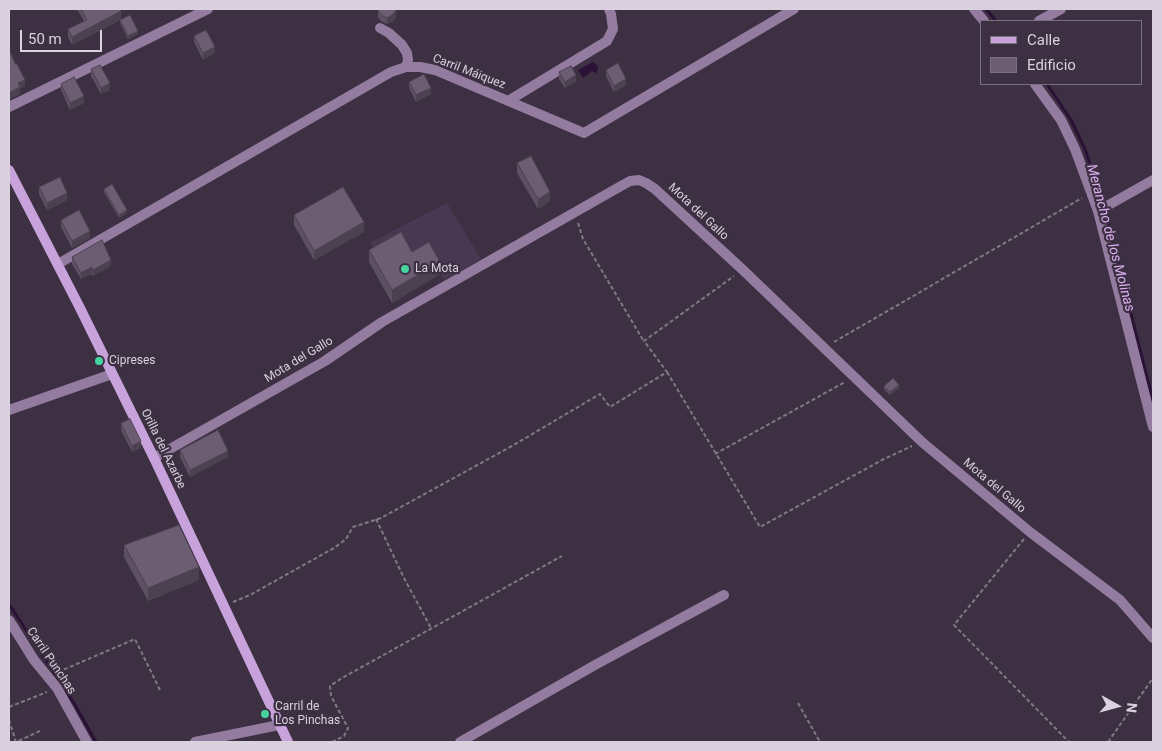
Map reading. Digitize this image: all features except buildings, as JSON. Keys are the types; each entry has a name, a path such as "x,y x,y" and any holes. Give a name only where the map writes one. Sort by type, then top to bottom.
{"main road":[{"name":"Orilla del Azarbe","path":"10,173 58,264 154,458 288,742"}],"street":[{"path":"9,107 208,9"},
{"path":"508,101 607,41 613,29 609,9"},
{"name":"Carril Máiquez","path":"58,264 391,72 406,67 434,70 584,133 794,9"},
{"path":"974,9 983,20"},
{"path":"1041,20 1061,9"},
{"path":"380,28 389,33 402,45 407,53 406,67"},
{"path":"1036,85 1061,120 1075,149 1091,193 1102,209 1153,427"},
{"name":"Mota del Gallo","path":"154,458 325,360 382,322 630,181 639,180 646,182 743,270 922,442 1030,532 1120,600 1153,638"},
{"path":"1102,209 1153,180"},
{"path":"9,410 112,374"},
{"path":"460,742 595,665 724,595"},
{"name":"Carril Punchas","path":"9,620 34,660 57,688 87,742"},
{"path":"195,742 279,725"}],"path":[{"path":"827,350 834,342 1091,193"},
{"path":"574,213 583,239 644,341 667,372 760,527 882,460 922,442"},
{"path":"644,341 743,270"},
{"path":"224,606 250,595 334,548 346,539 353,527 376,519 512,446 600,394 610,407 667,372"},
{"path":"715,454 854,378"},
{"path":"376,519 404,578 431,628"},
{"path":"1030,532 954,625 1069,742"},
{"path":"332,742 344,736 348,728 331,696 330,686 562,556"},
{"path":"60,672 135,640 160,690"},
{"path":"1108,742 1153,678"},
{"path":"9,707 57,688"},
{"path":"798,704 820,742"},
{"path":"9,720 16,742 42,730"}],"shaded area":[{"path":"593,62 598,66 597,72 592,71 583,78 578,70"},
{"path":"447,203 481,259 444,280 429,255 378,257 371,242"}],"waterway":[{"name":"Merancho de los Molinas","path":"986,9 995,20"},
{"name":"Merancho de los Molinas","path":"1048,85 1071,120 1085,149 1104,207 1153,401"},
{"path":"9,604 75,705 96,742"}],"place":[{"name":"La Mota","path":"405,269"},
{"name":"Cipreses","path":"99,361"},
{"name":"Carril de Los Pinchas","path":"265,714"}]}
